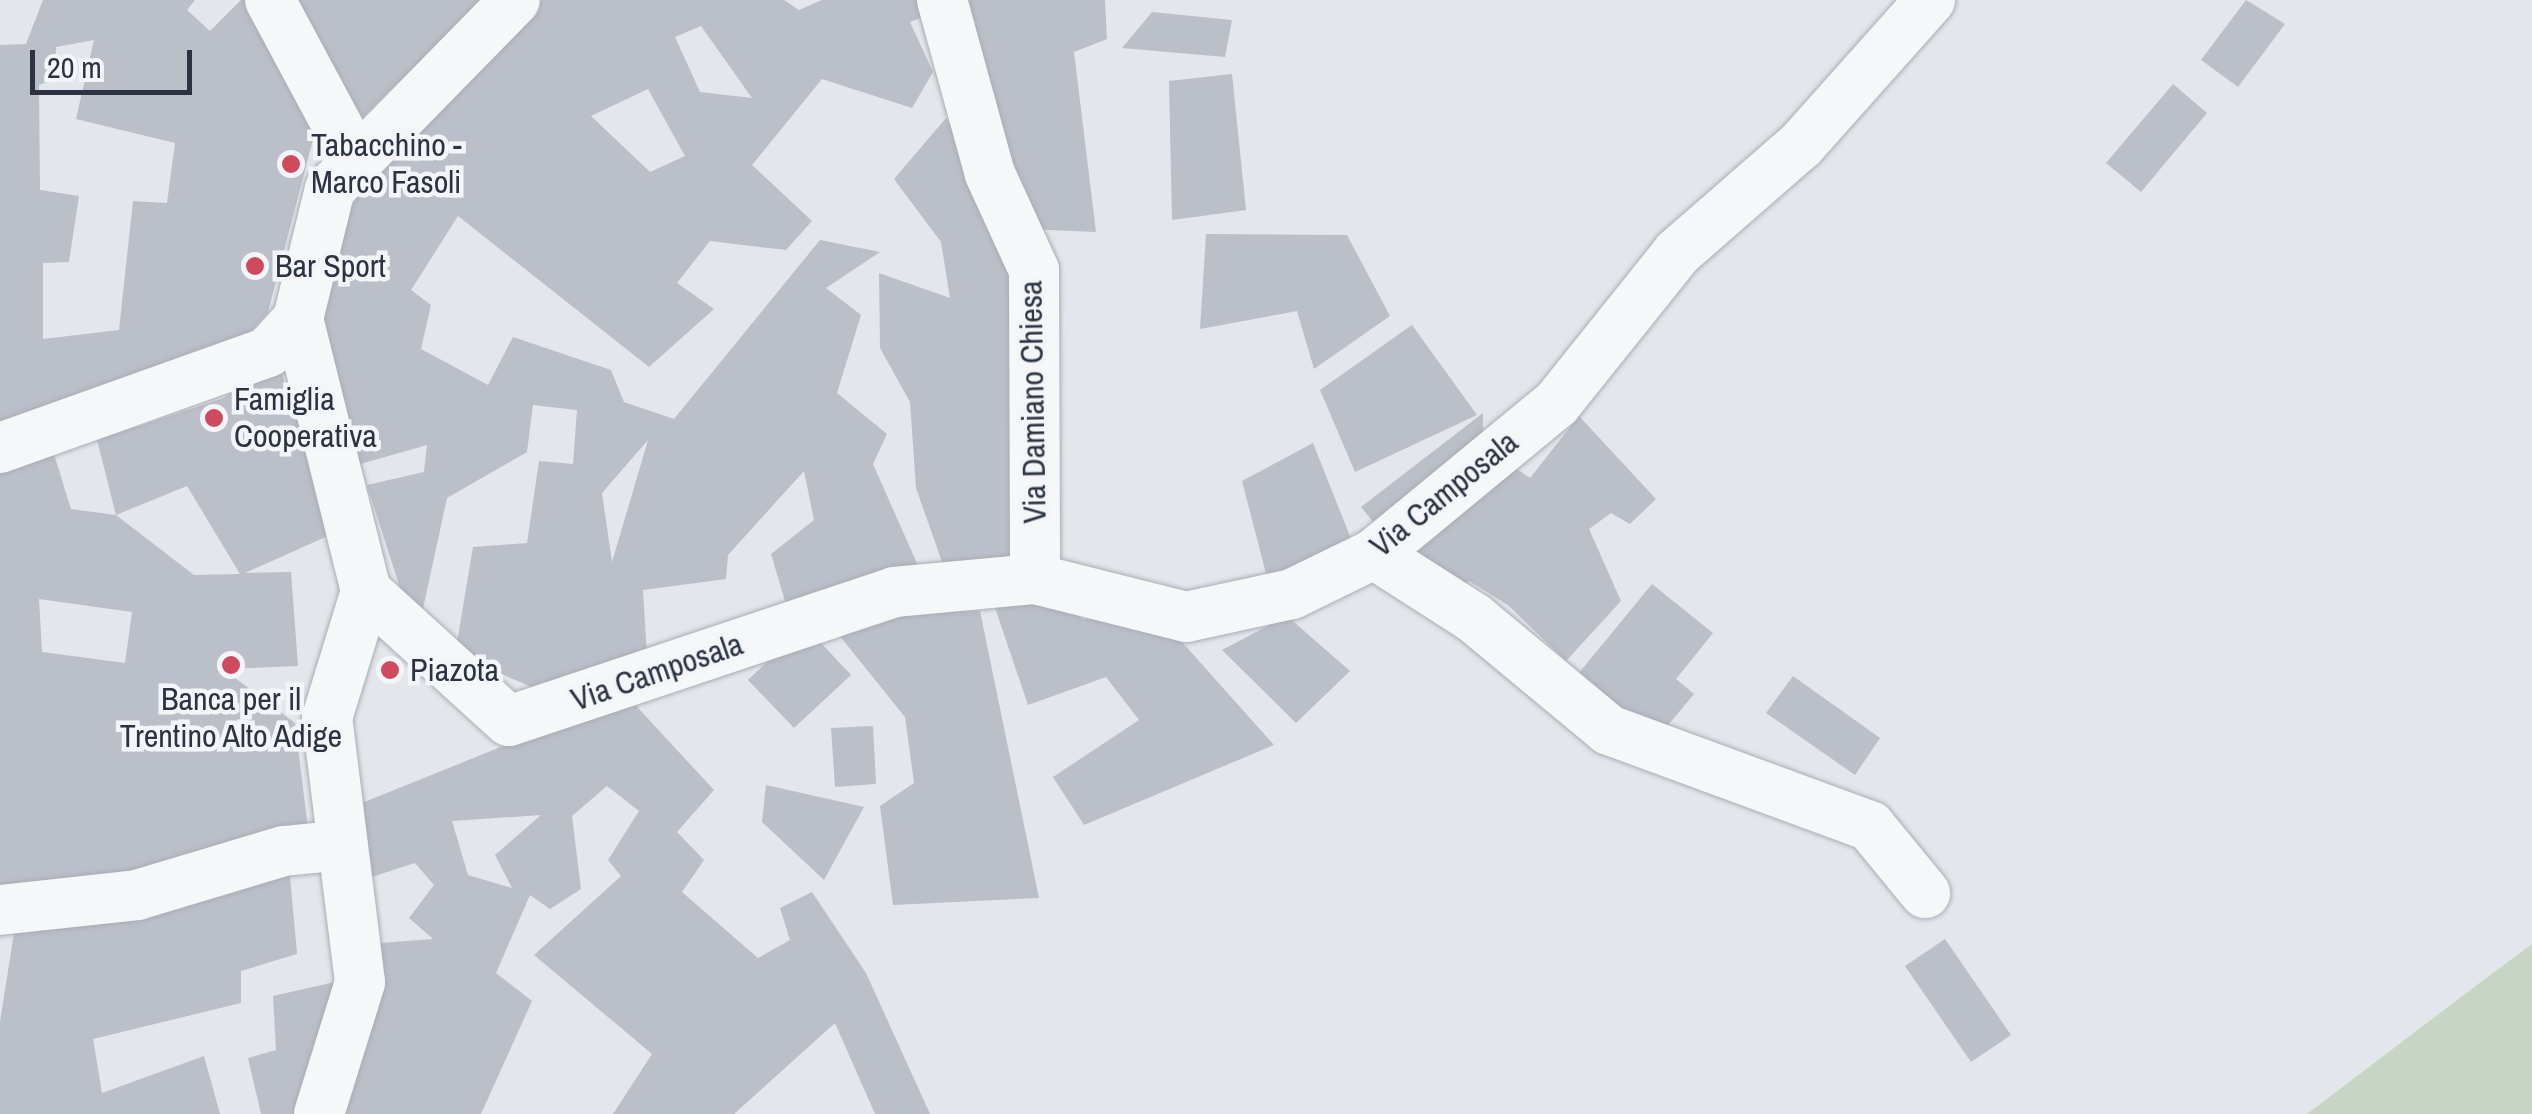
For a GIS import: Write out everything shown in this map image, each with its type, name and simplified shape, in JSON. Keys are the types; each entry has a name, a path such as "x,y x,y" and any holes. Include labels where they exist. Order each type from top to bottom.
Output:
{"street":[{"path":"270,0 356,162"},
{"path":"319,1114 360,982 327,718 366,592 298,319 330,189 515,0"},
{"name":"Via Damiano Chiesa","path":"942,0 990,174 1034,270 1035,578"},
{"name":"Via Camposala","path":"366,592 509,721 894,592 1035,578 1186,618 1292,594 1374,554 1557,403 1677,253 1801,145 1930,0"},
{"path":"0,448 268,352 298,319"},
{"path":"1374,554 1474,618 1609,730 1870,826 1925,894"},
{"path":"0,910 137,895 284,851 343,845"}],"green space":[{"path":"2532,944 2532,1114 2307,1114 2473,988"}],"building":[{"path":"43,0 195,0 187,10 210,31 241,0 252,0 315,132 268,312 239,346 0,435 0,45 26,44","holes":["94,40 76,119 175,143 167,203 133,201 119,330 43,339 43,263 69,262 79,196 40,190 39,85 55,79 56,47"]},
{"path":"294,0 483,0 357,123"},
{"path":"541,0 784,0 799,10 822,0 928,0 931,14 910,22 933,72 912,108 822,79 752,165 812,221 786,250 710,241 677,283 714,309 649,367 458,216 411,290 431,305 421,349 488,385 513,337 611,370 624,402 674,419 820,240 880,252 826,288 861,315 837,393 887,434 873,464 923,577 788,611 771,554 814,520 804,471 728,555 726,579 643,590 647,657 544,692 455,655 473,547 527,543 539,461 573,464 577,410 533,405 527,452 447,498 422,613 409,616 367,485 424,472 427,445 357,465 320,305 334,236 371,174","holes":["701,26 752,98 700,92 675,37","648,89 685,156 650,172 591,116","648,440 612,562 602,493"]},
{"path":"959,0 1105,0 1107,39 1074,52 1096,232 1028,229"},
{"path":"2246,0 2285,24 2238,87 2201,60"},
{"path":"1152,12 1232,20 1225,57 1122,48"},
{"path":"1232,74 1246,210 1172,220 1169,81"},
{"path":"2173,84 2207,113 2141,192 2106,163"},
{"path":"946,118 983,178 1016,259 1029,560 948,579 916,488 910,402 880,348 879,273 950,298 941,242 894,179"},
{"path":"1206,234 1347,235 1390,316 1314,369 1297,311 1200,329"},
{"path":"1412,325 1477,415 1355,472 1320,390"},
{"path":"277,361 339,531 245,573 291,572 298,666 223,669 295,723 308,829 154,878 0,890 0,467 49,438 71,509 116,515 97,440 224,398","holes":["187,486 240,574 194,575 116,515","39,599 132,612 125,663 42,652"]},
{"path":"1483,413 1483,446 1379,529 1361,507"},
{"path":"1579,416 1656,499 1630,524 1611,513 1589,529 1621,601 1566,661 1508,605 1469,581 1445,597 1401,562 1509,464 1530,478"},
{"path":"1313,443 1353,544 1270,589 1242,481"},
{"path":"1652,584 1713,633 1676,679 1694,694 1653,743 1574,679"},
{"path":"1056,590 1082,619 1165,623 1274,745 1084,825 1053,777 1139,720 1106,677 1028,705 992,599"},
{"path":"980,611 1039,898 893,905 880,806 914,783 905,717 830,624 886,612"},
{"path":"1287,616 1350,671 1296,723 1222,650"},
{"path":"805,626 851,675 794,728 748,680"},
{"path":"1793,676 1880,738 1855,775 1766,713"},
{"path":"627,696 714,790 677,832 704,860 682,892 758,958 790,940 780,908 812,892 866,973 930,1114 875,1114 835,1023 734,1114 613,1114 652,1054 534,955 621,876 608,860 639,811 607,786 572,816 581,889 550,909 530,895 496,973 532,1001 481,1114 335,1114 376,1001 381,943 433,939 409,918 434,885 415,863 359,881 352,807","holes":["541,815 495,855 512,888 468,875 452,821"]},
{"path":"873,726 876,784 835,787 831,728"},
{"path":"766,785 864,807 824,880 762,822"},
{"path":"289,865 297,954 241,971 241,1003 93,1039 102,1093 204,1056 220,1114 0,1114 0,1022 16,920"},
{"path":"1945,939 2011,1035 1971,1062 1905,966"},
{"path":"348,979 298,1114 261,1114 248,1058 276,1050 273,996"}],"place":[{"name":"Tabacchino - Marco Fasoli","path":"291,164"},
{"name":"Bar Sport","path":"255,266"},
{"name":"Famiglia Cooperativa","path":"214,418"},
{"name":"Banca per il Trentino Alto Adige","path":"231,665"},
{"name":"Piazota","path":"390,670"}]}
